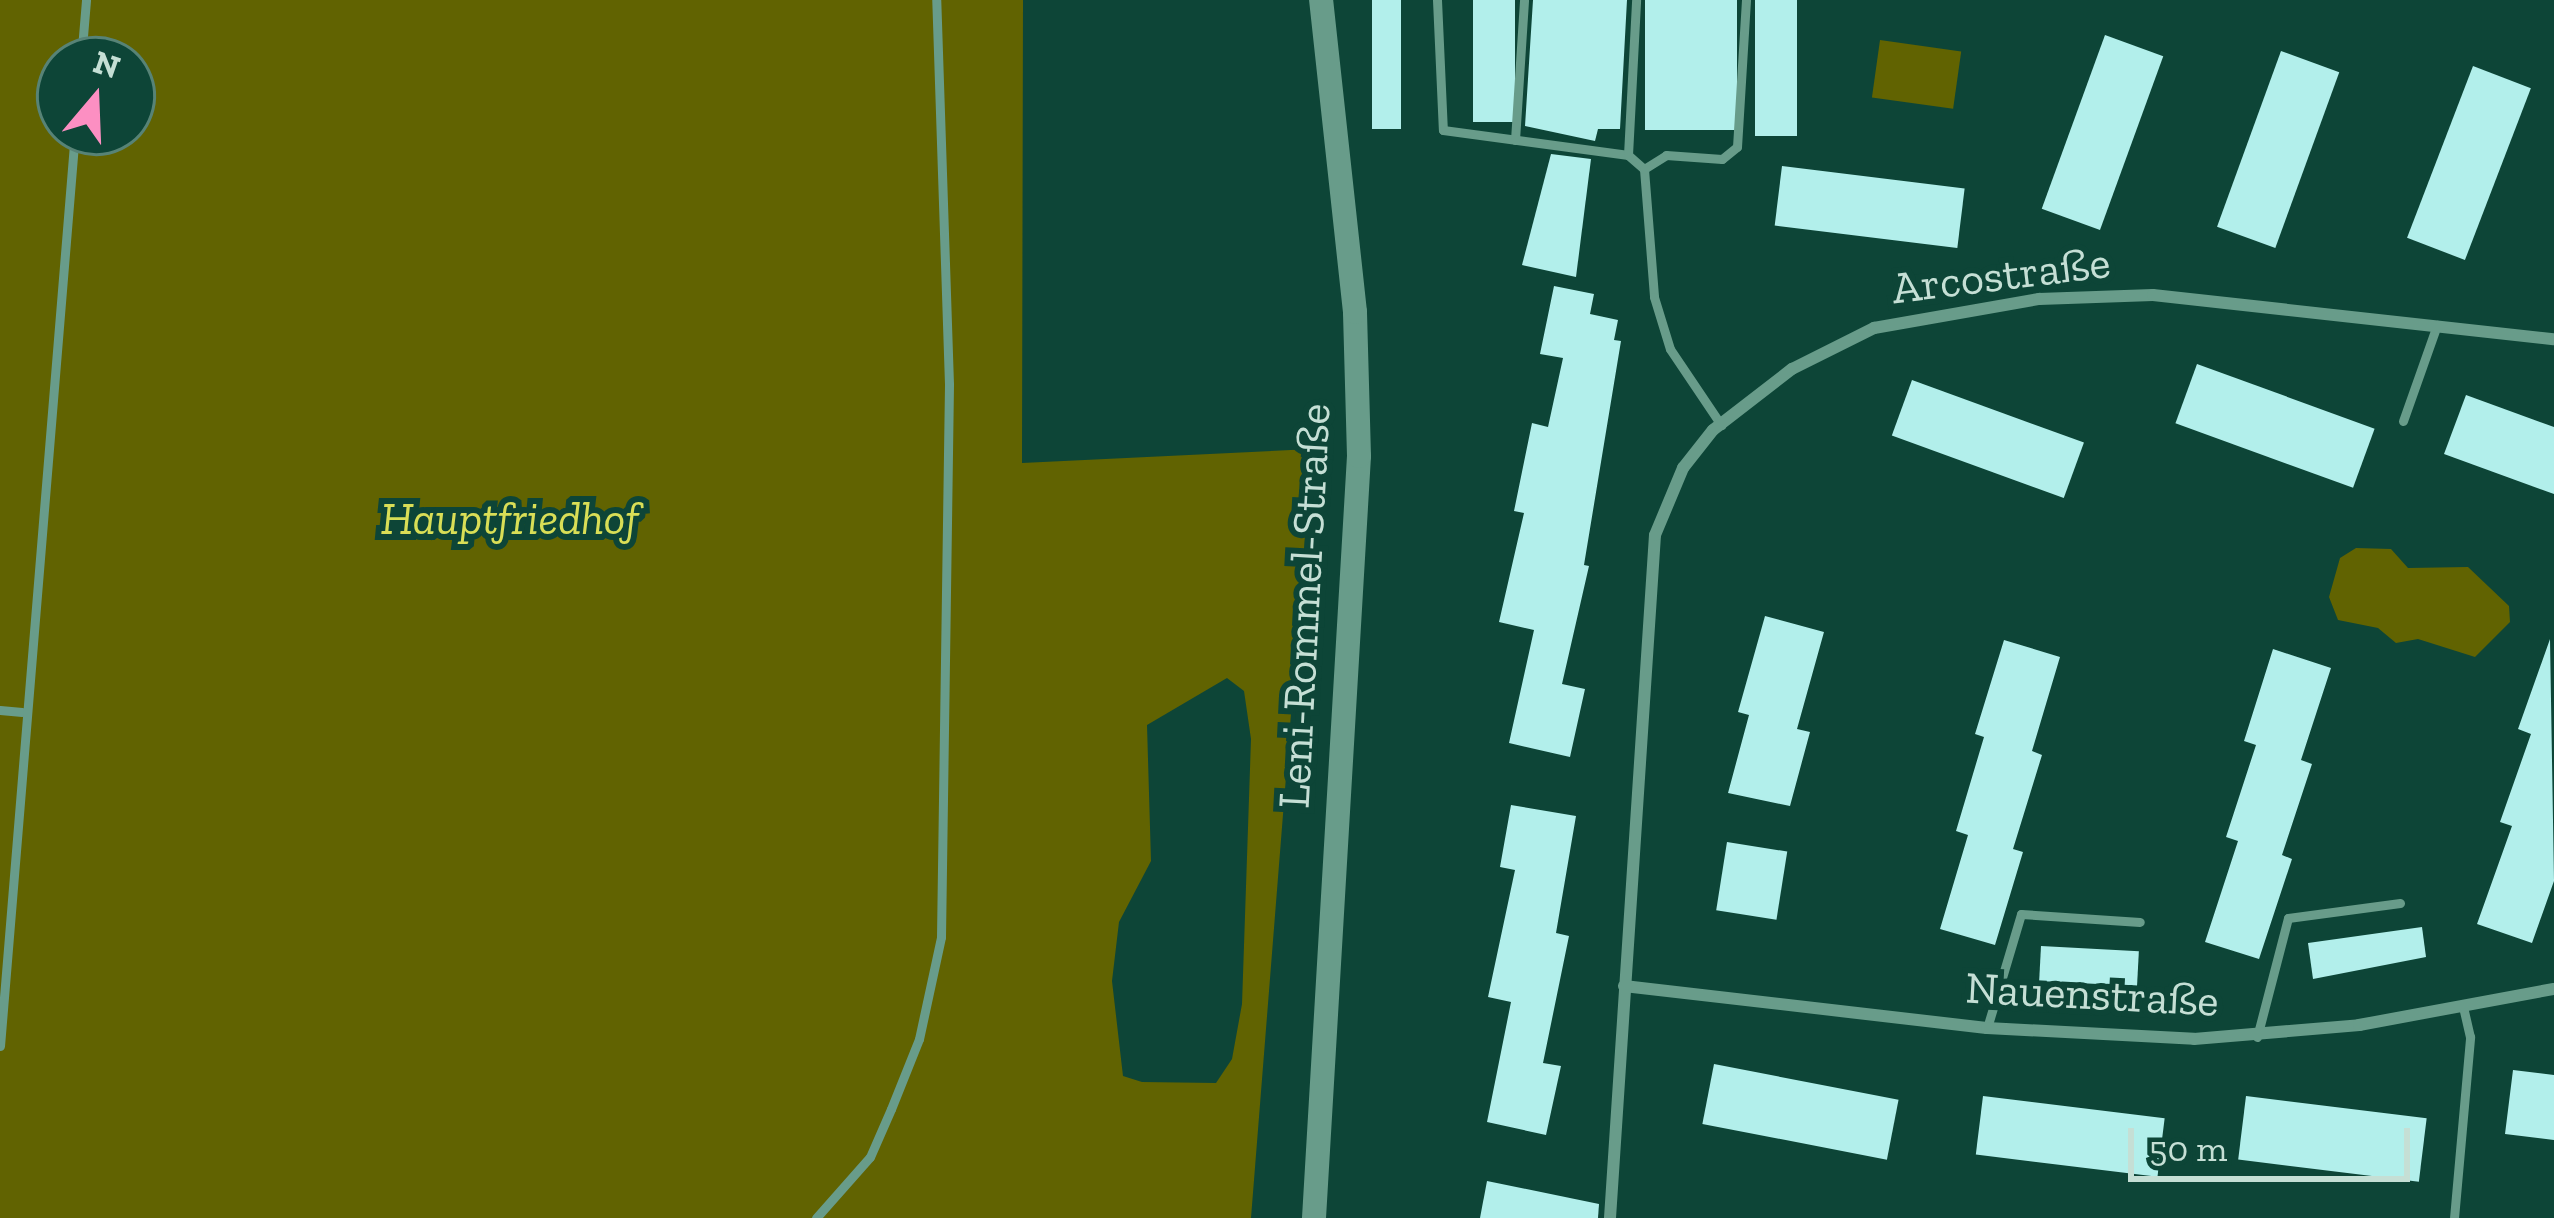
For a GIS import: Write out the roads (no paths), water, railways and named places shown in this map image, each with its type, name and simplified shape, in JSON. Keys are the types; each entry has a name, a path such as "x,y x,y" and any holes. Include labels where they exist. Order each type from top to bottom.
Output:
{"main road":[{"name":"Leni-Rommel-Straße","path":"1315,1218 1359,456 1355,312 1321,0"}],"street":[{"name":"Arcostraße","path":"1610,1218 1655,535 1683,468 1720,425 1792,369 1874,328 1985,305 2153,295 2554,339"},
{"name":"Nauenstraße","path":"1624,986 1987,1028 2257,1037 2554,989"}],"lane":[{"path":"83,36 86,0"},
{"path":"816,1218 870,1157 892,1109 919,1039 940,937 949,384 936,0"},
{"path":"1437,0 1443,130 1628,155 1644,169 1654,297 1670,349 1720,425"},
{"path":"1515,140 1524,0"},
{"path":"1628,155 1636,0"},
{"path":"1644,169 1666,155 1722,159 1737,147 1747,0"},
{"path":"0,1046 22,712 73,156"},
{"path":"2403,421 2437,325"},
{"path":"0,710 22,712"},
{"path":"2257,1037 2288,918 2400,903"},
{"path":"1987,1028 2021,914 2140,922"},
{"path":"2454,1218 2470,1037 2463,1006"}],"park label":[{"name":"Hauptfriedhof","path":"510,520"}]}
